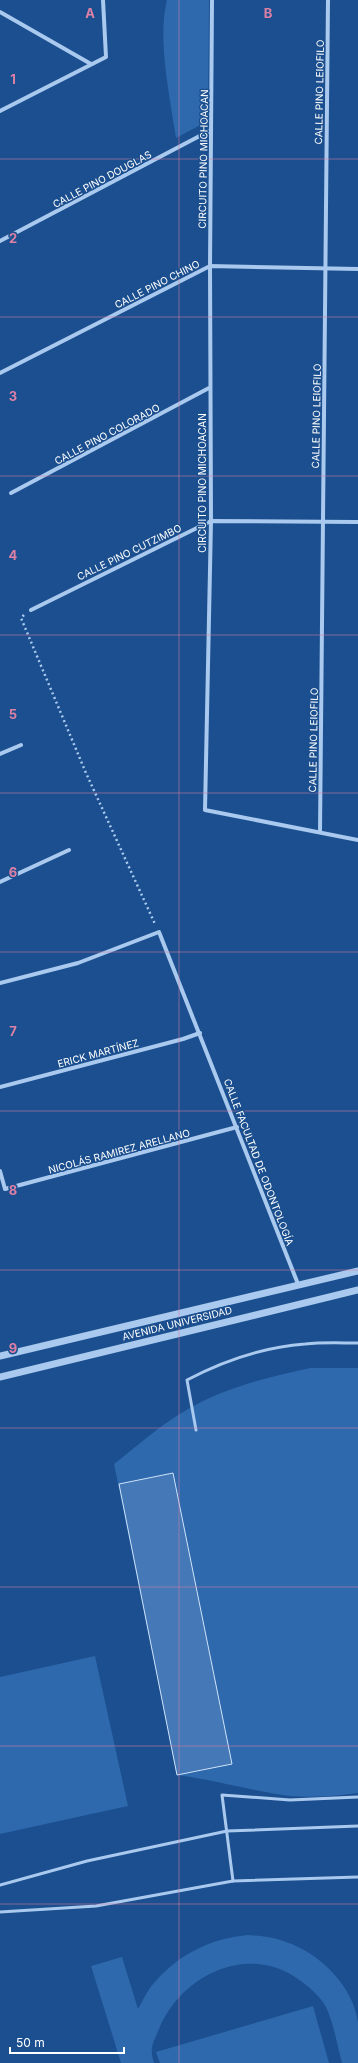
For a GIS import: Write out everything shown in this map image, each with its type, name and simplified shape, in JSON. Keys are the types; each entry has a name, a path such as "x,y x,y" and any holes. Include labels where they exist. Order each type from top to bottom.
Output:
{"street":[{"path":"0,111 106,57 103,0"},
{"name":"CIRCUITO PINO MICHOACAN","path":"212,0 209,388 210,521 204,810 358,840"},
{"name":"CALLE PINO LEIOFILO","path":"320,832 328,0"},
{"path":"0,12 92,64"},
{"name":"CALLE PINO DOUGLAS","path":"0,241 211,130"},
{"name":"CALLE PINO CHINO","path":"0,373 210,266 358,269"},
{"name":"CALLE PINO COLORADO","path":"11,493 209,388"},
{"name":"CALLE PINO CUTZIMBO","path":"31,610 210,521 358,522"},
{"path":"0,754 21,745"},
{"path":"0,882 69,850"},
{"path":"0,983 78,963 159,932"},
{"name":"CALLE FACULTAD DE ODONTOLOGÍA","path":"159,932 298,1284"},
{"name":"ERICK MARTÍNEZ","path":"0,1087 183,1039 200,1033"},
{"name":"NICOLÁS RAMIREZ ARELLANO","path":"0,1171 5,1189 237,1127"},
{"name":"AVENIDA UNIVERSIDAD","path":"0,1356 298,1284 358,1271"},
{"name":"AVENIDA UNIVERSIDAD","path":"0,1377 358,1290"}],"lane":[{"path":"196,1430 187,1380 205,1371 260,1351 305,1344 358,1343"},
{"path":"233,1880 222,1794 290,1800 358,1797"},
{"path":"0,1885 87,1861 227,1831 358,1826"},
{"path":"0,1912 96,1906 233,1880 358,1877"}],"path":[{"path":"31,610 21,618 86,773 159,932"}],"shaded area":[{"path":"167,0 209,0 208,121 176,138 164,50 164,15"},
{"path":"310,1368 358,1368 358,1793 307,1797 276,1794 177,1775 114,1464 165,1424 183,1412 213,1396 244,1385"},
{"path":"95,1656 128,1806 0,1834 0,1677"},
{"path":"247,1935 276,1939 299,1947 323,1963 333,1973 350,1997 355,2010 358,2023 358,2063 342,2063 329,2014 326,2007 314,1992 298,1979 279,1969 258,1964 238,1965 218,1970 199,1980 183,1993 169,2010 152,2046 154,2063 121,2063 91,1966 122,1957 138,2009 152,1986 164,1973 185,1956 208,1944"},
{"path":"313,2006 329,2063 160,2063 156,2052"}],"building":[{"path":"173,1473 232,1764 177,1775 119,1484"}]}
